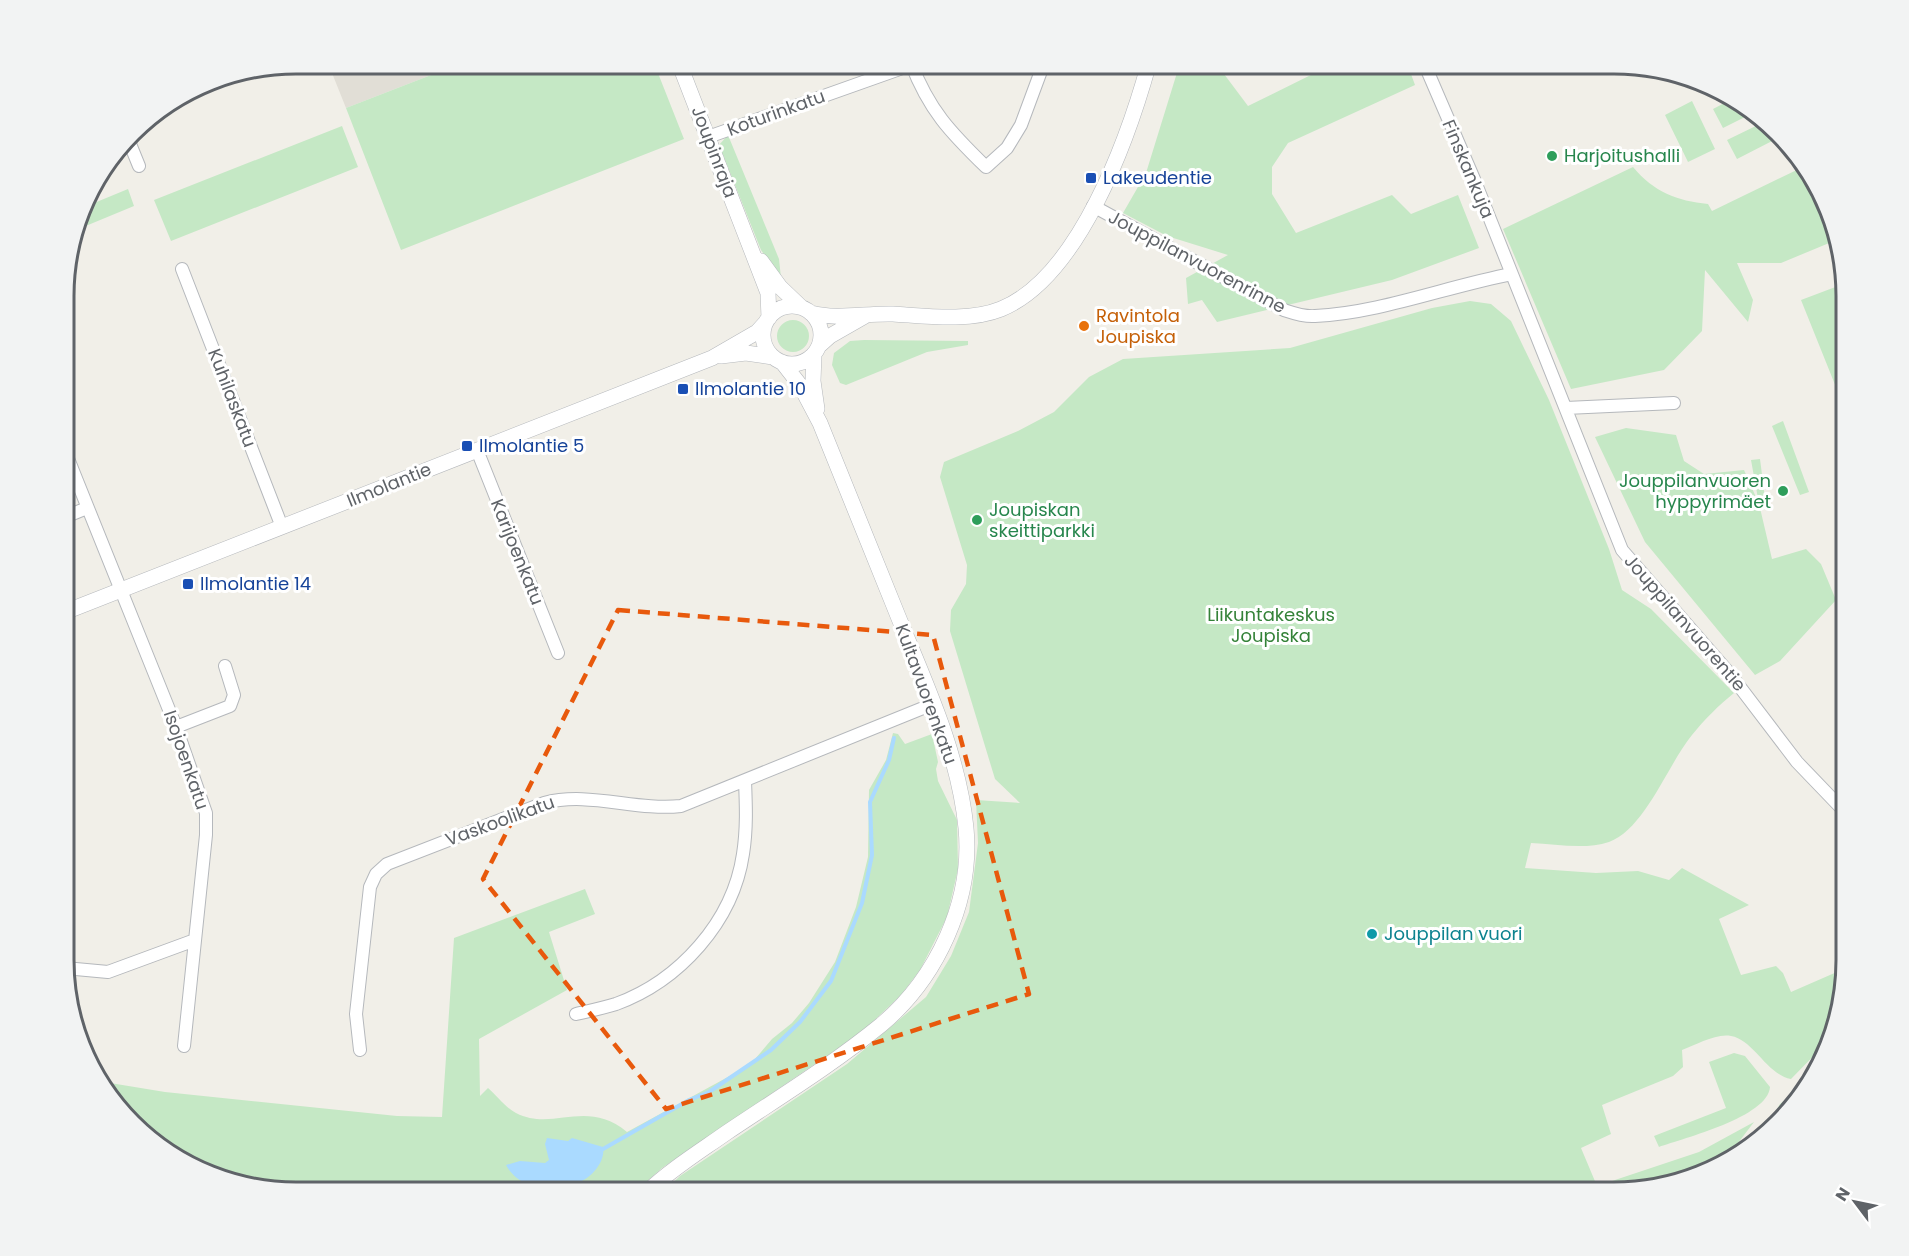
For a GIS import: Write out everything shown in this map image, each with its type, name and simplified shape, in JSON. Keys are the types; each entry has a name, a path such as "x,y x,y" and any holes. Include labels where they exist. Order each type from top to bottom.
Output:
{"street":[{"name":"Joupinraja","path":"684,74 768,293 768,320"},
{"name":"Koturinkatu","path":"708,137 883,74"},
{"path":"915,74 926,99 949,129 986,166 1007,148 1021,125 1040,74"},
{"path":"870,313 830,336 817,350 799,363 777,359 764,341 768,320 784,308 806,310 823,316 870,313 975,316 1001,309 1029,293 1050,274 1067,251 1093,206 1128,126 1145,74"},
{"name":"Finskankuja","path":"1429,74 1512,274"},
{"path":"131,146 139,166"},
{"name":"Jouppilanvuorenrinne","path":"1093,206 1296,314 1314,316 1373,306 1512,274"},
{"name":"Joupinraja","path":"748,241 780,287 806,310"},
{"name":"Kuhilaskatu","path":"182,269 282,527"},
{"name":"Jouppilanvuorentie","path":"1512,274 1612,531 1622,550 1730,674 1797,762 1836,803"},
{"path":"806,310 820,328 817,350"},
{"name":"Ilmolantie","path":"74,608 712,358 757,332 768,320"},
{"name":"Kultavuorenkatu","path":"817,350 813,381 820,423"},
{"name":"Ilmolantie","path":"712,358 746,353 777,359"},
{"name":"Kultavuorenkatu","path":"660,1182 694,1155 882,1024 925,976 944,944 957,907 964,869 966,830 956,782 933,704 820,423 800,385 777,359"},
{"path":"1566,408 1674,403"},
{"name":"Karijoenkatu","path":"477,450 558,653"},
{"name":"Isojoenkatu","path":"74,474 176,727 206,813 206,835 184,1046"},
{"path":"74,513 87,508"},
{"path":"176,727 230,706 234,696 225,666"},
{"name":"Vaskoolikatu","path":"360,1050 356,1014 370,887 376,874 387,864 565,797 661,808 681,806 933,704"},
{"path":"576,1014 615,1004 652,987 699,947 734,887 743,855 747,818 745,781"},
{"path":"74,969 108,972 195,940"}],"highlighted area":[{"path":"618,610 933,635 1029,994 666,1109 483,879"}],"shaded area":[{"path":"332,74 434,74 346,108"}],"green space":[{"path":"434,74 658,74 684,139 401,250 346,108"},
{"path":"1177,74 1224,74 1248,106 1313,74 1411,74 1415,85 1288,143 1272,167 1272,194 1296,233 1392,195 1411,214 1458,195 1479,248 1392,280 1217,322 1202,300 1188,304 1186,278 1228,255 1167,236 1123,213 1146,173"},
{"path":"1692,101 1715,149 1688,162 1665,115"},
{"path":"1725,103 1746,117 1723,128 1713,109"},
{"path":"342,126 358,167 171,241 154,200"},
{"path":"1756,126 1773,141 1737,159 1727,140"},
{"path":"728,135 779,259 781,278 761,250 719,145"},
{"path":"1633,167 1658,189 1676,198 1708,204 1712,211 1797,170 1819,210 1829,243 1781,263 1737,263 1753,300 1748,322 1705,270 1702,331 1664,370 1571,389 1503,229"},
{"path":"128,189 134,206 84,227 93,203"},
{"path":"1835,287 1836,387 1801,300"},
{"name":"Liikuntakeskus Joupiska","path":"1470,301 1491,304 1511,321 1549,400 1609,549 1622,590 1651,609 1734,693 1692,735 1645,810 1622,835 1609,842 1590,846 1531,843 1525,868 1596,873 1638,871 1669,880 1682,868 1749,905 1719,919 1741,975 1776,966 1783,973 1791,992 1835,973 1828,1018 1815,1054 1791,1079 1774,1071 1747,1044 1731,1036 1713,1038 1682,1050 1683,1067 1673,1076 1602,1105 1611,1134 1581,1148 1595,1182 674,1182 847,1064 926,997 951,956 969,912 978,843 976,800 1020,803 995,779 950,631 951,610 966,584 967,565 940,477 944,462 1018,431 1054,412 1089,377 1123,359 1290,348 1432,308"},
{"path":"793,320 805,324 809,336 805,348 793,352 781,348 777,336 781,324"},
{"path":"850,341 968,341 968,345 927,352 846,385 840,383 832,365 834,353"},
{"path":"1783,421 1809,492 1800,495 1772,426"},
{"path":"1626,428 1676,435 1684,461 1704,474 1744,470 1759,504 1751,460 1760,459 1766,506 1760,508 1772,559 1806,549 1821,564 1836,600 1780,661 1755,675 1645,542 1595,437"},
{"path":"893,733 898,734 905,744 932,734 938,762 936,769 938,781 957,820 958,869 947,917 920,970 901,995 862,1032 662,1168 646,1182 266,1181 224,1171 184,1153 138,1118 110,1083 165,1092 397,1116 442,1117 454,938 585,889 595,914 549,932 567,990 479,1039 480,1096 488,1088 512,1111 530,1118 598,1117 612,1122 627,1132 737,1072 755,1059 809,1003 835,962 856,907 868,857 869,790 886,760"},
{"path":"1734,1053 1745,1056 1770,1087 1766,1098 1741,1117 1659,1147 1654,1136 1726,1108 1709,1062"},
{"path":"1791,1095 1773,1115 1780,1104"},
{"path":"1754,1122 1736,1146 1699,1166 1643,1181 1609,1182 1699,1152"}],"water":[{"path":"547,1138 568,1141 572,1138 603,1147 602,1158 592,1174 579,1182 523,1182 514,1176 506,1165 520,1161 545,1163 549,1160 545,1144"}],"waterway":[{"path":"603,1149 689,1100 709,1092 771,1050 800,1022 831,981 862,903 872,855 870,802 889,760 894,738"}],"place":[{"name":"Harjoitushalli","path":"1552,156"},
{"name":"Lakeudentie","path":"1091,178"},
{"name":"Ravintola Joupiska","path":"1084,326"},
{"name":"Ilmolantie 10","path":"683,389"},
{"name":"Ilmolantie 5","path":"467,446"},
{"name":"Jouppilanvuoren hyppyrimäet","path":"1783,491"},
{"name":"Joupiskan skeittiparkki","path":"977,520"},
{"name":"Ilmolantie 14","path":"188,584"},
{"name":"Jouppilan vuori","path":"1372,934"}]}
